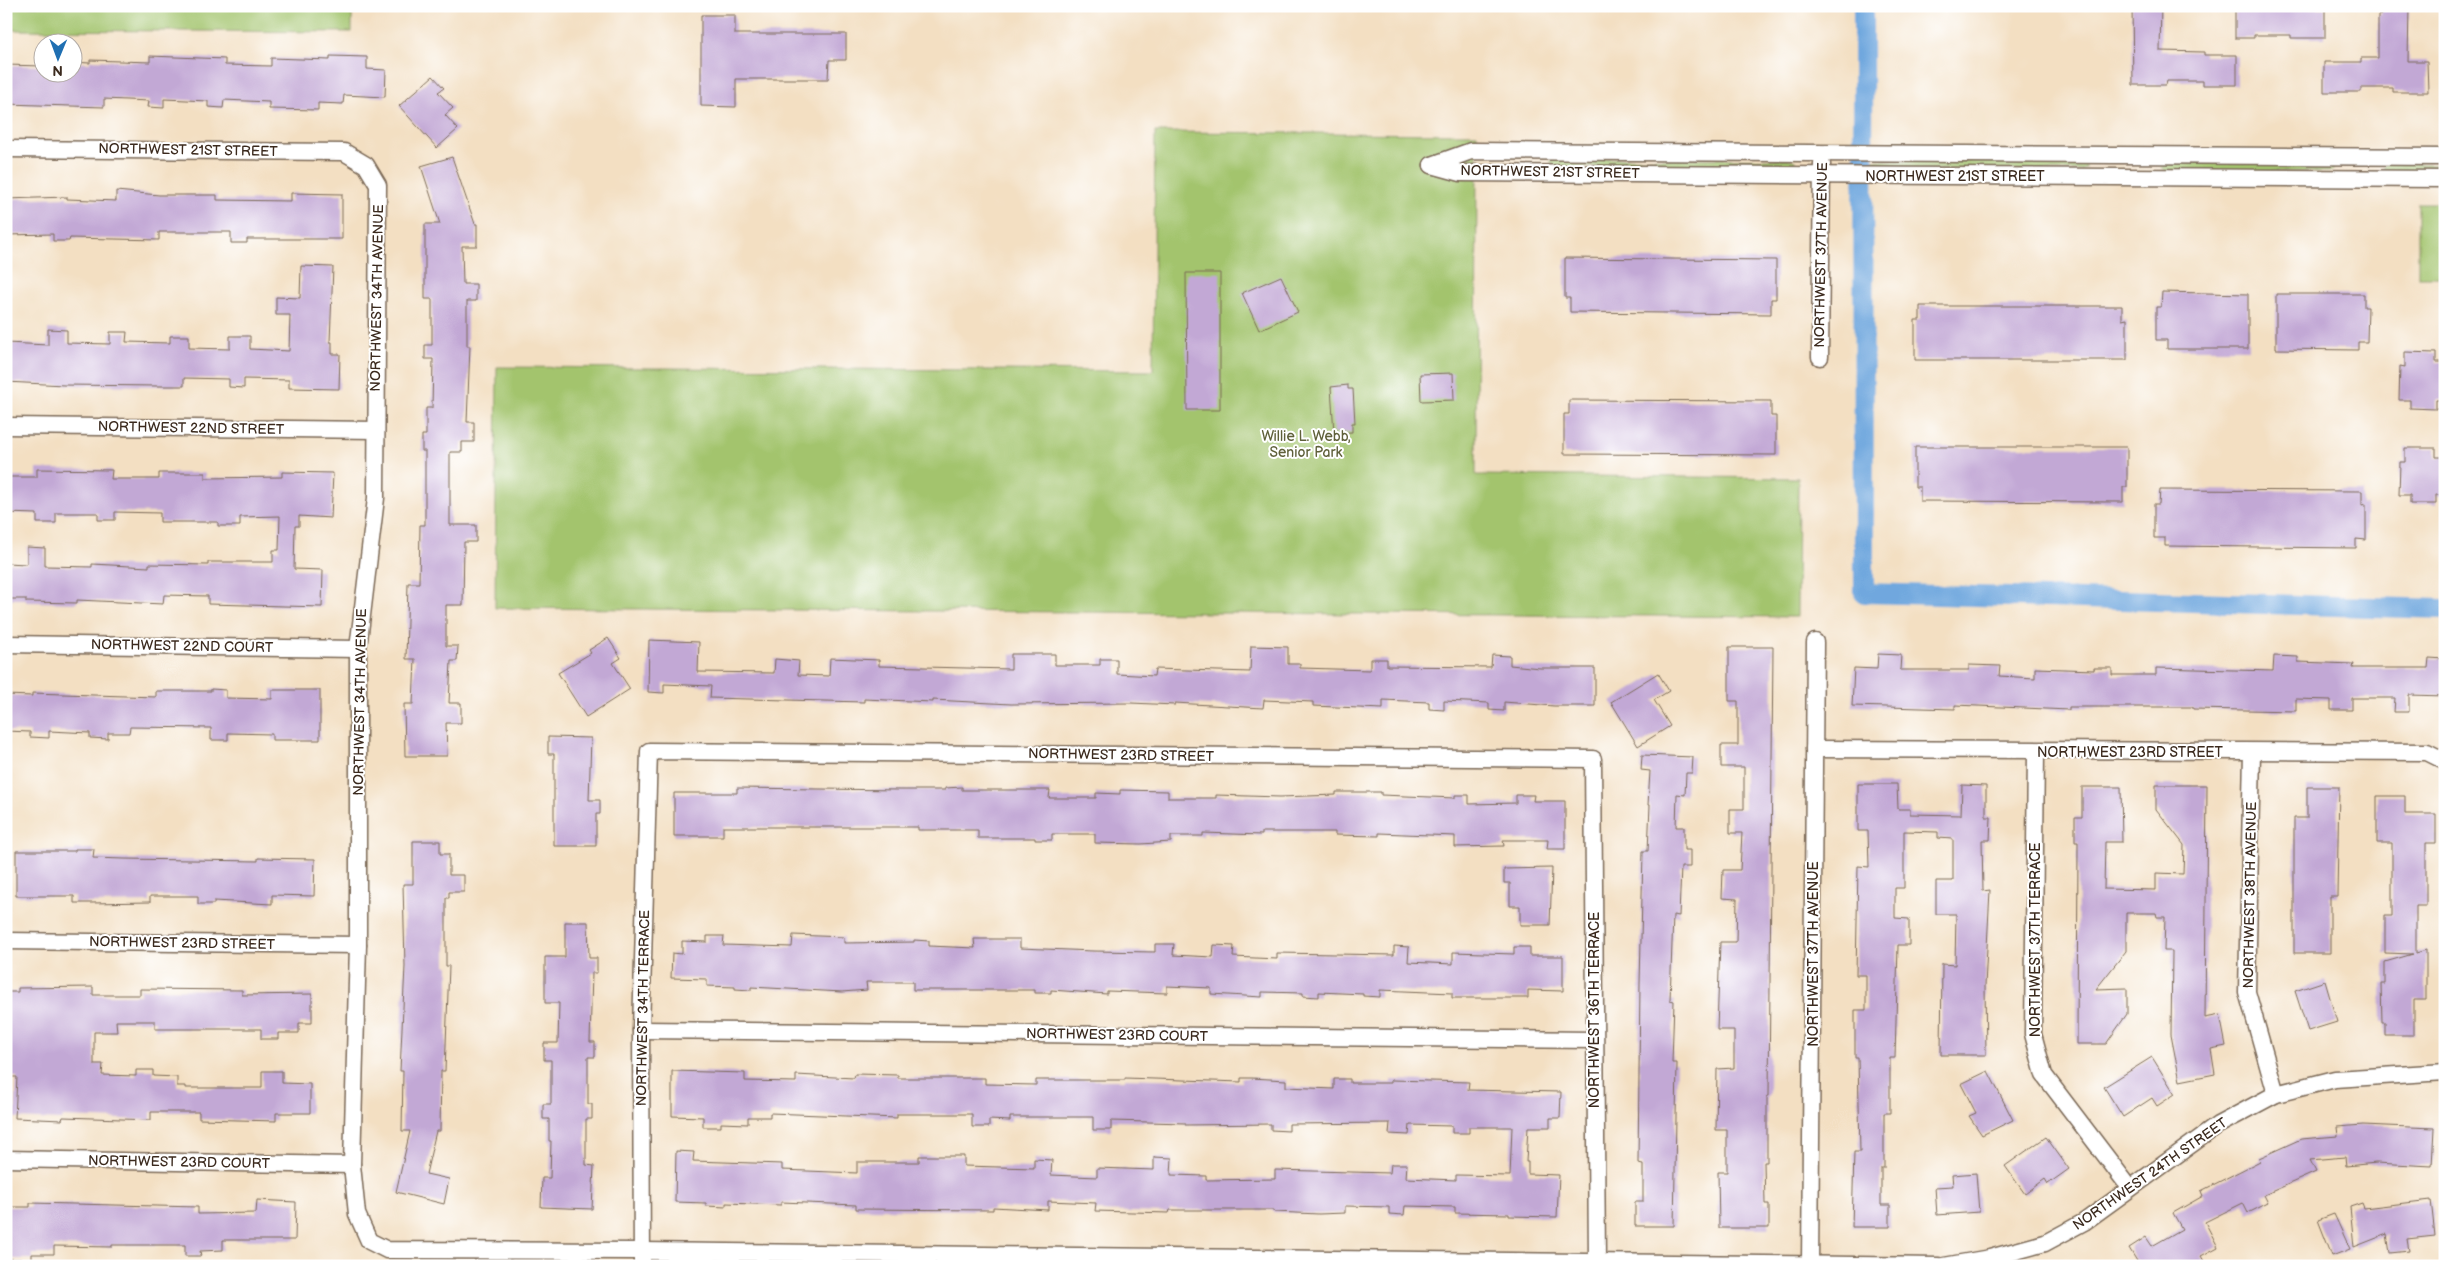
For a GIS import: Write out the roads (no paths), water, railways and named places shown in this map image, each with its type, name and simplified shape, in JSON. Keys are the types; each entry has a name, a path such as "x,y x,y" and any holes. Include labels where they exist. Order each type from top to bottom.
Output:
{"street":[{"name":"NORTHWEST 21ST STREET","path":"6,149 344,152 366,165"},
{"name":"NORTHWEST 21ST STREET","path":"2445,157 1471,151 1432,165 1460,173 2445,180"},
{"name":"NORTHWEST 37TH AVENUE","path":"1820,357 1822,153"},
{"name":"NORTHWEST 34TH AVENUE","path":"366,165 378,185 376,498 358,649 358,945 352,1165 357,1214 369,1241 387,1250 641,1258"},
{"name":"NORTHWEST 22ND STREET","path":"6,426 376,430"},
{"name":"NORTHWEST 37TH AVENUE","path":"1810,1264 1815,642"},
{"name":"NORTHWEST 22ND COURT","path":"6,644 358,649"},
{"name":"NORTHWEST 23RD STREET","path":"1814,749 2036,752 2426,752 2445,761"},
{"name":"NORTHWEST 23RD STREET","path":"650,751 1593,759"},
{"name":"NORTHWEST 34TH TERRACE","path":"641,1258 641,1030 650,751"},
{"name":"NORTHWEST 37TH TERRACE","path":"2036,752 2033,1034 2044,1075 2130,1188"},
{"name":"NORTHWEST 38TH AVENUE","path":"2252,752 2247,992 2276,1094"},
{"name":"NORTHWEST 36TH TERRACE","path":"1593,759 1597,1261"},
{"name":"NORTHWEST 23RD STREET","path":"6,941 358,945"},
{"name":"NORTHWEST 23RD COURT","path":"641,1030 1594,1040"},
{"name":"NORTHWEST 24TH STREET","path":"1944,1266 1990,1258 2045,1243 2084,1222 2218,1124 2276,1094 2335,1080 2445,1072"},
{"name":"NORTHWEST 23RD COURT","path":"6,1159 352,1165"},
{"path":"641,1258 1375,1262 1597,1261 1939,1266"}],"waterway":[{"path":"1863,6 1864,593 2445,609"}],"park label":[{"name":"Willie L. Webb, Senior Park","path":"1306,444"}]}
